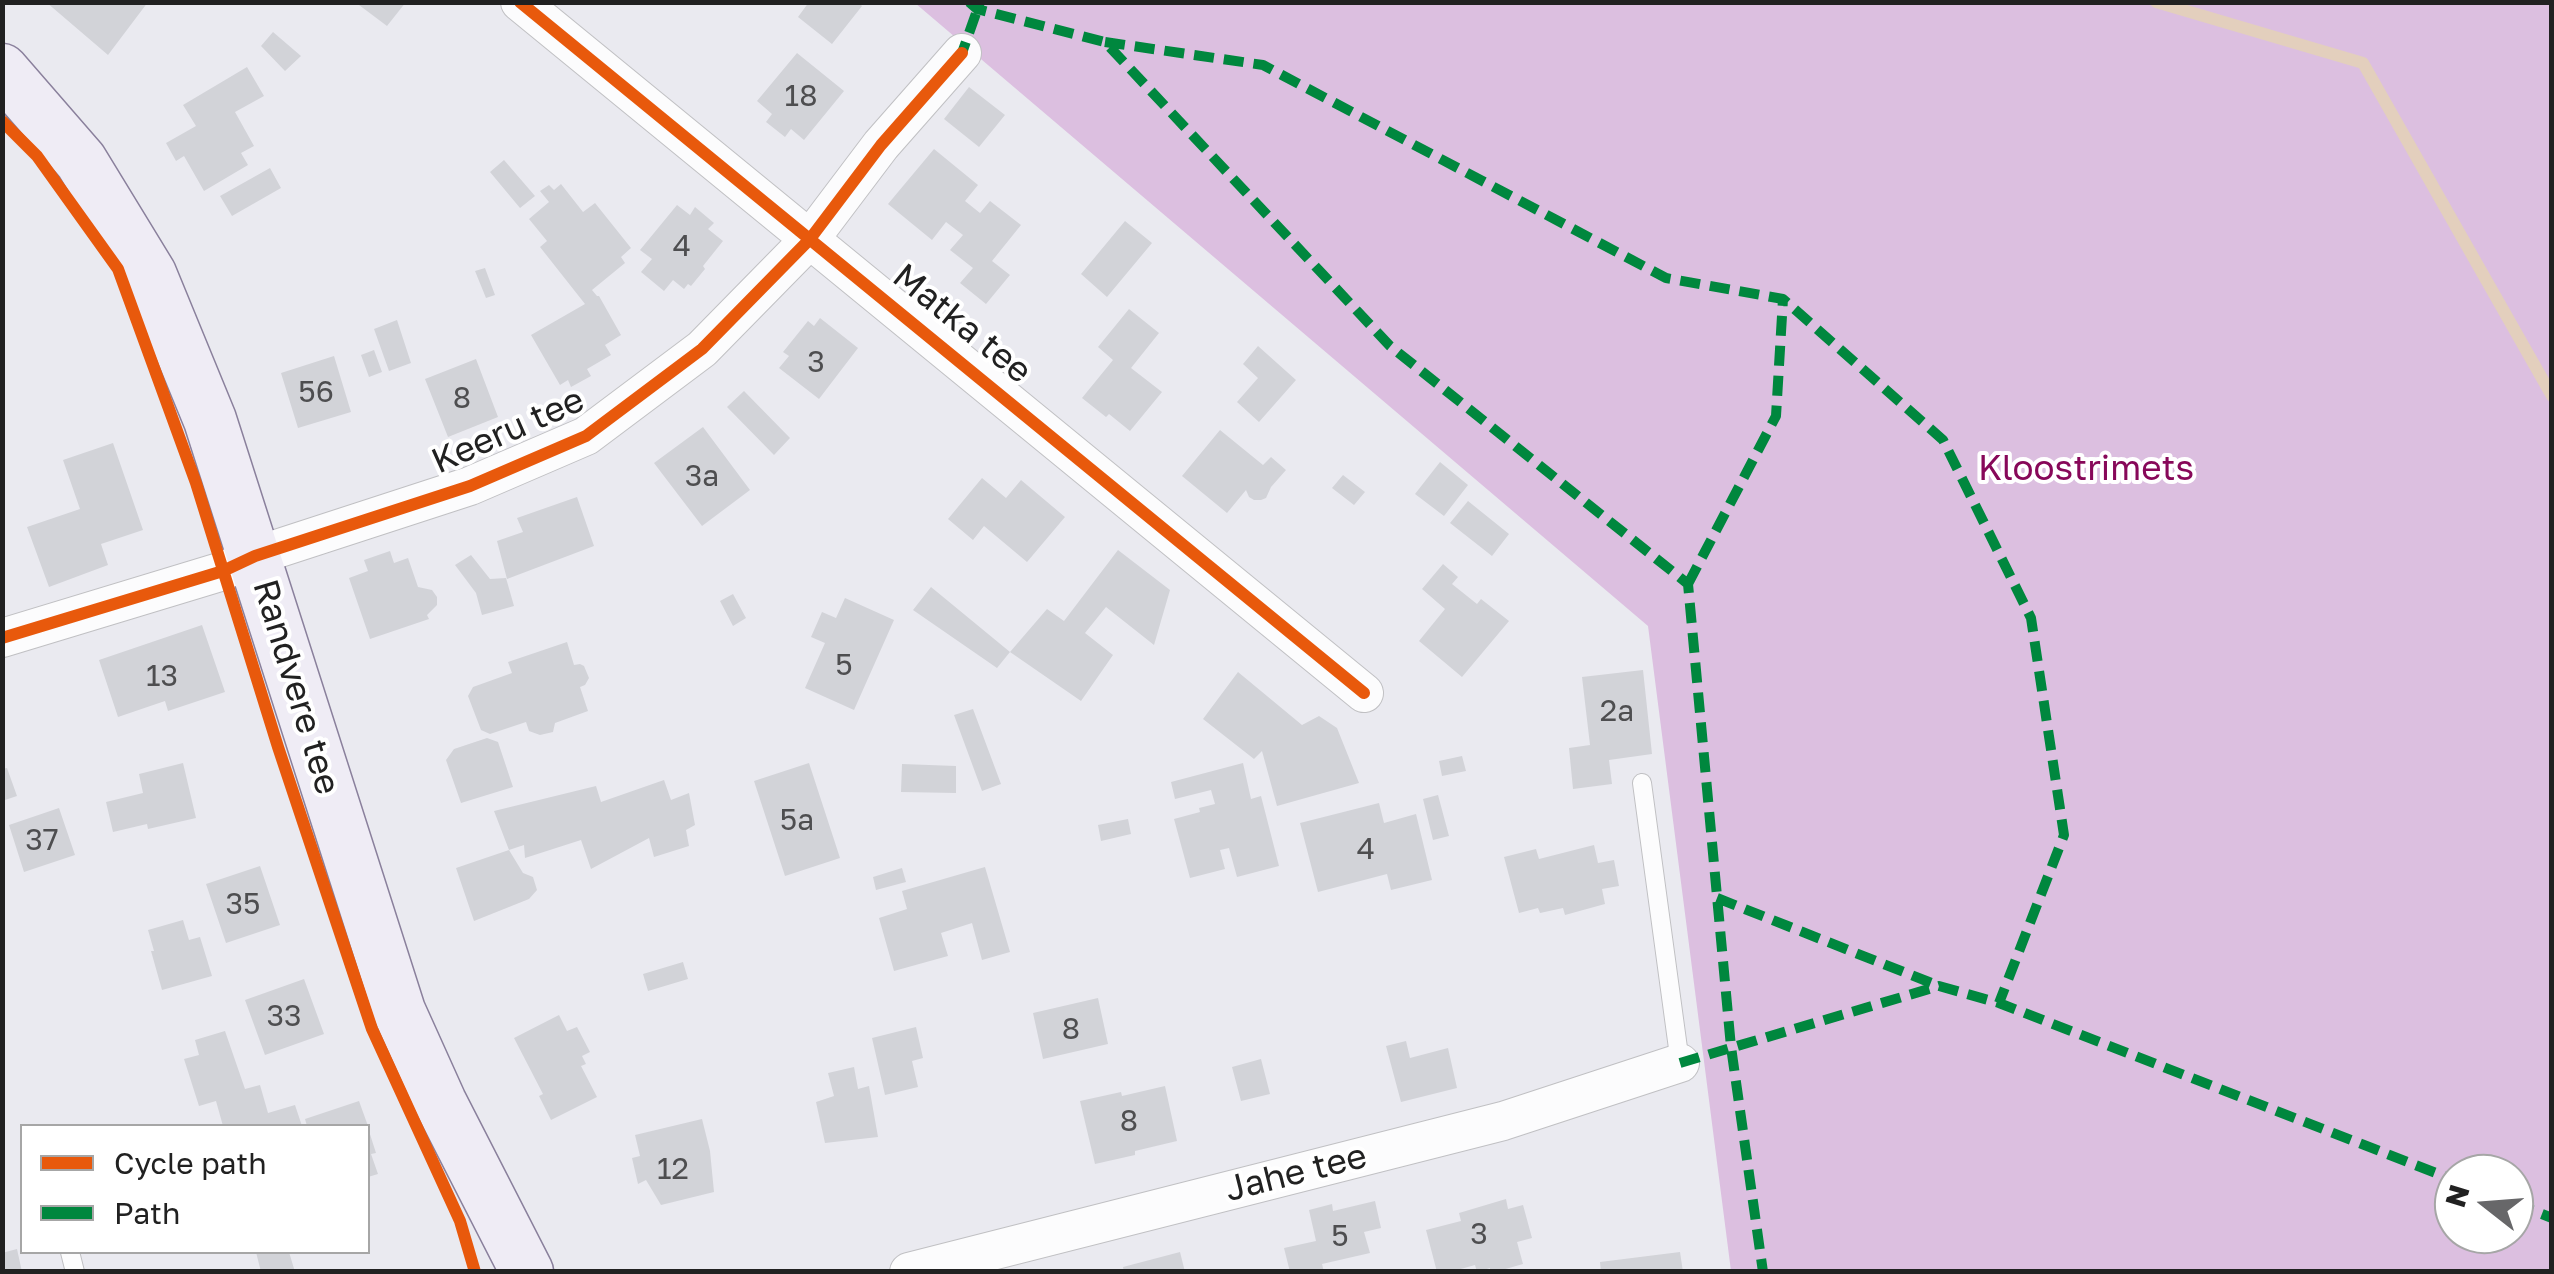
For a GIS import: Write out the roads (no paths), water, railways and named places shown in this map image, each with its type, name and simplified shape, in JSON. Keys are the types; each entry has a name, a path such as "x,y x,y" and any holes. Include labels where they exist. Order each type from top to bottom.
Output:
{"main road":[{"name":"Randvere tee","path":"2,70 80,162 150,274 210,420 398,1012 527,1272"}],"street":[{"name":"Matka tee","path":"520,2 1364,693"},
{"name":"Keeru tee","path":"2,638 223,571 255,556 470,486 586,436 702,350 810,239 881,145 962,52"},
{"name":"Jahe tee","path":"909,1272 1503,1120 1680,1063"}],"lane":[{"path":"1642,783 1680,1063"}],"waterway":[{"path":"2156,2 2363,63 2552,396"}],"park label":[{"name":"Kloostrimets","path":"2086,469"}]}
